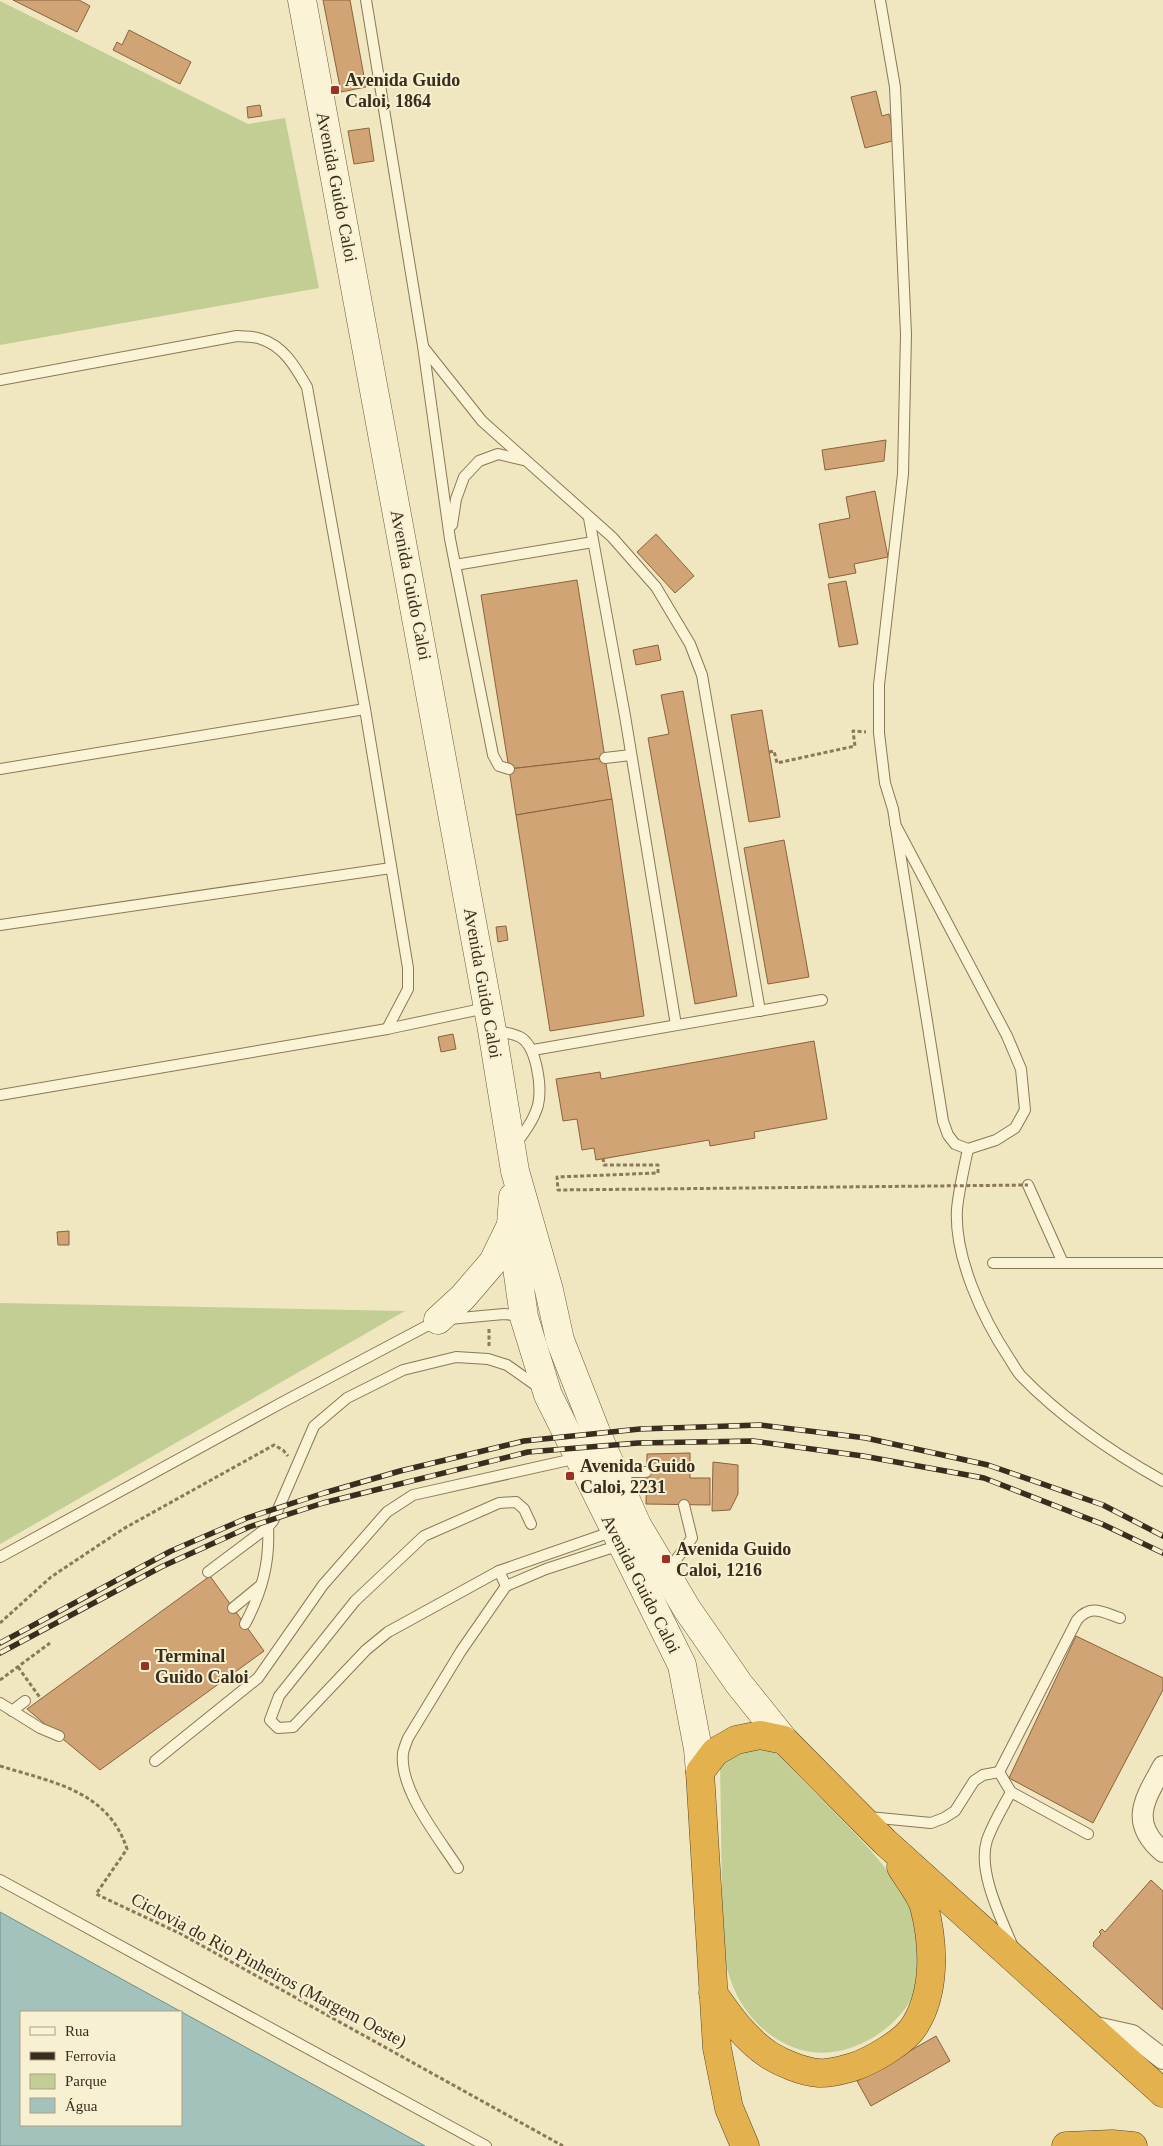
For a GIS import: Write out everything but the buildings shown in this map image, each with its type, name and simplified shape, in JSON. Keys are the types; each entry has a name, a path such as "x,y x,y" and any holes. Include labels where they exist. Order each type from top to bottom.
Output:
{"highway":[{"path":"745,2146 729,2108 717,2048 700,1772 715,1752 736,1740 760,1735 784,1740 885,1842 1163,2093"},
{"path":"713,1993 738,2028 769,2055 793,2066 819,2073 864,2063 883,2054 914,2027 926,2002 931,1976 931,1946 923,1904 885,1842"},
{"path":"1066,2146 1112,2144 1133,2146"}],"main road":[{"name":"Avenida Guido Caloi","path":"302,0 490,1019 513,1160 549,1290 560,1340 637,1525 687,1609 739,1684 784,1740"},
{"name":"Avenida Guido Caloi","path":"513,1160 511,1225 524,1316 548,1394 682,1665 698,1749 700,1772"},
{"path":"438,1320 463,1297 493,1262 511,1225"},
{"path":"524,1316 554,1338 560,1340"}],"street":[{"path":"1163,1766 1146,1798 1143,1812 1144,1826 1151,1842 1163,1852"},
{"path":"1087,2025 1132,2035 1163,2058"}],"lane":[{"path":"366,0 423,346 450,539 493,755 499,766 509,769"},
{"path":"880,0 895,87 906,334 903,474 879,685 879,734 885,783 895,824 943,1121 948,1135 955,1144 968,1148 996,1140 1014,1128 1025,1110 1022,1069 1007,1036 895,824"},
{"path":"0,380 237,336 262,338 292,360 307,387 365,709 408,968 408,989 387,1029"},
{"path":"423,346 482,421 612,537 656,587 690,644 702,675 760,1011"},
{"path":"450,539 456,499 464,477 479,461 498,454 524,460"},
{"path":"589,518 676,1024"},
{"path":"455,565 593,542"},
{"path":"0,769 365,709"},
{"path":"605,758 631,755"},
{"path":"0,925 392,868"},
{"path":"533,1050 822,1000"},
{"path":"0,1095 387,1029 490,1019 520,1037 533,1050 538,1080 538,1105 513,1160"},
{"path":"968,1148 957,1210 961,1244 969,1279 1002,1347 1021,1376 1062,1413 1110,1449 1163,1481"},
{"path":"1028,1185 1063,1263"},
{"path":"993,1263 1163,1263"},
{"path":"0,1557 438,1320 504,1314 524,1316"},
{"path":"208,1572 268,1527 273,1521 314,1426 347,1398 403,1370 456,1357 488,1359 507,1365 548,1394"},
{"path":"155,1761 258,1678 323,1585 386,1512 413,1495 578,1458"},
{"path":"614,1472 646,1472"},
{"path":"531,1524 524,1509 516,1502 499,1503 424,1536 355,1601 280,1696 270,1720 278,1728 293,1727 366,1650 388,1632 499,1571 618,1538"},
{"path":"666,1573 692,1538 684,1505"},
{"path":"245,1624 263,1584 269,1547 268,1527"},
{"path":"458,1868 412,1795 404,1766 404,1752 408,1738 461,1651 506,1586 618,1538"},
{"path":"499,1571 506,1586"},
{"path":"233,1608 263,1584"},
{"path":"860,1816 931,1824 955,1811 974,1781 983,1776 999,1772 1077,1620 1082,1614 1090,1610 1120,1618"},
{"path":"12,1711 25,1702"},
{"path":"0,1703 40,1728 59,1736"},
{"path":"999,1772 1011,1792 1088,1834"},
{"path":"1011,1792 987,1841 985,1858 987,1874 997,1907 1019,1961"},
{"path":"0,1880 486,2146"}],"path":[{"path":"769,752 774,751 777,763 855,746 853,731"},
{"path":"603,1158 604,1165 658,1164 658,1173 557,1177 558,1190 1028,1185"},
{"path":"0,1623 51,1577 123,1529 232,1470 264,1450 274,1446 284,1450 296,1466"},
{"path":"0,1680 50,1643"},
{"path":"18,1667 41,1699"},
{"name":"Ciclovia do Rio Pinheiros (Margem Oeste)","path":"0,1766 78,1791 93,1801 111,1819 123,1837 127,1849 96,1894 181,1934 563,2146"}],"green space":[{"path":"0,1 248,124 285,118 319,288 0,345"},
{"path":"0,1303 405,1311 0,1544"},
{"path":"767,1744 876,1856 902,1893 915,1925 919,1949 919,1967 912,1998 901,2014 879,2033 854,2047 840,2051 826,2053 798,2049 786,2044 763,2029 753,2019 738,1996 732,1984 725,1960 722,1923 720,1768 723,1762 734,1754"}],"water":[{"path":"0,1912 180,2011 20,2011 20,2126 182,2126 182,2012 425,2146 0,2146"}],"railway":[{"path":"0,1643 171,1551 247,1518 400,1471 524,1441 640,1429 760,1425 866,1438 988,1465 1103,1505 1163,1536"},
{"path":"0,1653 161,1567 249,1527 323,1503 528,1452 638,1443 753,1441 863,1456 984,1478 1102,1524 1163,1553"}],"place":[{"name":"Avenida Guido Caloi, 1864","path":"335,90"},
{"name":"Avenida Guido Caloi, 2231","path":"570,1476"},
{"name":"Avenida Guido Caloi, 1216","path":"666,1559"},
{"name":"Terminal Guido Caloi","path":"145,1666"}]}
